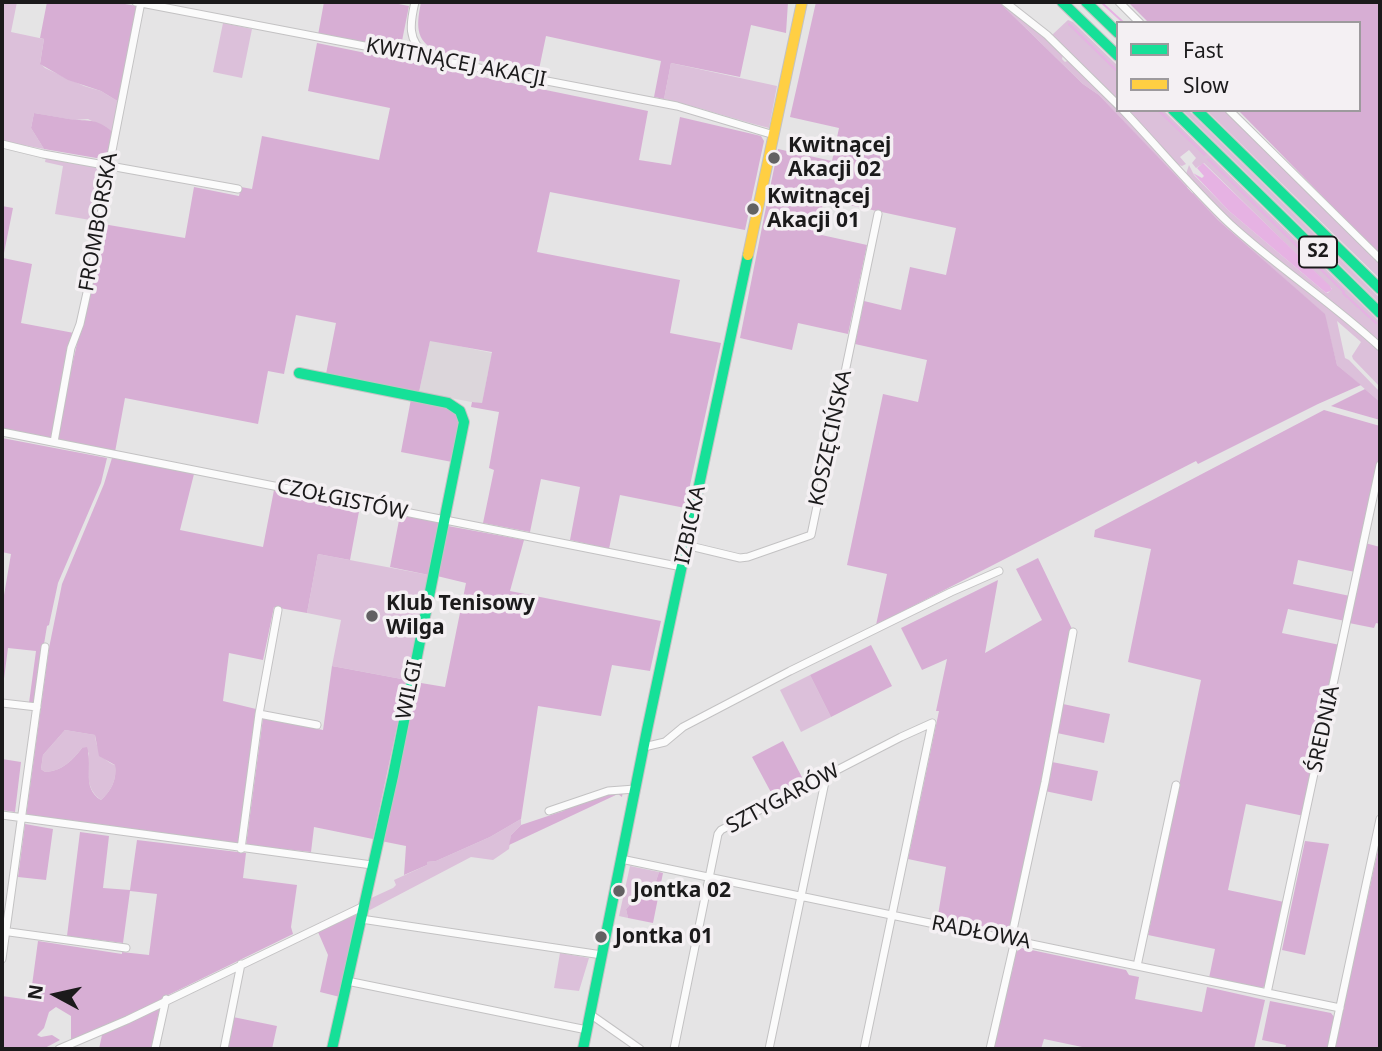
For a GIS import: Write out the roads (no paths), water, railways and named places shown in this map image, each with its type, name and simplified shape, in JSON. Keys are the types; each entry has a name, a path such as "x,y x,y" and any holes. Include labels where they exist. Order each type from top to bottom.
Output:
{"main road":[{"name":"IZBICKA","path":"583,1049 686,545 802,2"},
{"path":"1062,2 1116,55"},
{"path":"1086,2 1116,31"},
{"name":"S2","path":"1175,112 1380,313"},
{"name":"S2","path":"1199,112 1380,289"},
{"name":"WILGI","path":"299,373 448,403 457,407 464,422 332,1049"}],"street":[{"name":"KWITNĄCEJ AKACJI","path":"139,2 677,106 774,135"},
{"name":"FROMBORSKA","path":"54,442 69,360 92,270 139,2"},
{"path":"415,2 410,32 419,50 430,57"},
{"path":"1005,2 1048,35 1116,103"},
{"path":"1119,2 1138,21"},
{"path":"1125,112 1231,224 1292,276 1356,324 1380,347"},
{"path":"1231,112 1380,259"},
{"path":"2,144 238,190"},
{"name":"KOSZĘCIŃSKA","path":"686,545 740,558 811,535 878,214"},
{"name":"CZOŁGISTÓW","path":"2,432 682,567"},
{"name":"ŚREDNIA","path":"1267,993 1380,465"},
{"path":"644,747 665,741 683,727 951,592 999,571"},
{"path":"241,849 259,714 278,610"},
{"path":"990,1049 1073,632"},
{"path":"2,959 45,647"},
{"path":"2,703 37,707"},
{"path":"259,714 317,725"},
{"name":"SZTYGARÓW","path":"674,1049 721,830 932,723 891,915"},
{"path":"769,1049 826,776"},
{"path":"1137,966 1176,785"},
{"path":"550,811 608,790 635,789"},
{"path":"2,815 372,865"},
{"path":"1331,1049 1380,819"},
{"name":"RADŁOWA","path":"621,859 1340,1008"},
{"path":"59,1049 130,1018 363,906"},
{"path":"864,1049 891,915"},
{"path":"361,919 602,955"},
{"path":"4,931 126,948"},
{"path":"223,1049 241,964"},
{"path":"347,981 587,1030"},
{"path":"155,1049 166,999"},
{"path":"590,1014 640,1049"}],"waterway":[{"path":"1101,2 1122,21"},
{"path":"1069,24 1116,70"},
{"path":"1160,112 1205,155"},
{"path":"1208,159 1344,292"},
{"path":"1343,293 1376,323"}],"place":[{"name":"Kwitnącej Akacji 02","path":"774,158"},
{"name":"Kwitnącej Akacji 01","path":"753,209"},
{"name":"Klub Tenisowy Wilga","path":"372,616"},
{"name":"Jontka 02","path":"619,891"},
{"name":"Jontka 01","path":"601,937"}]}
